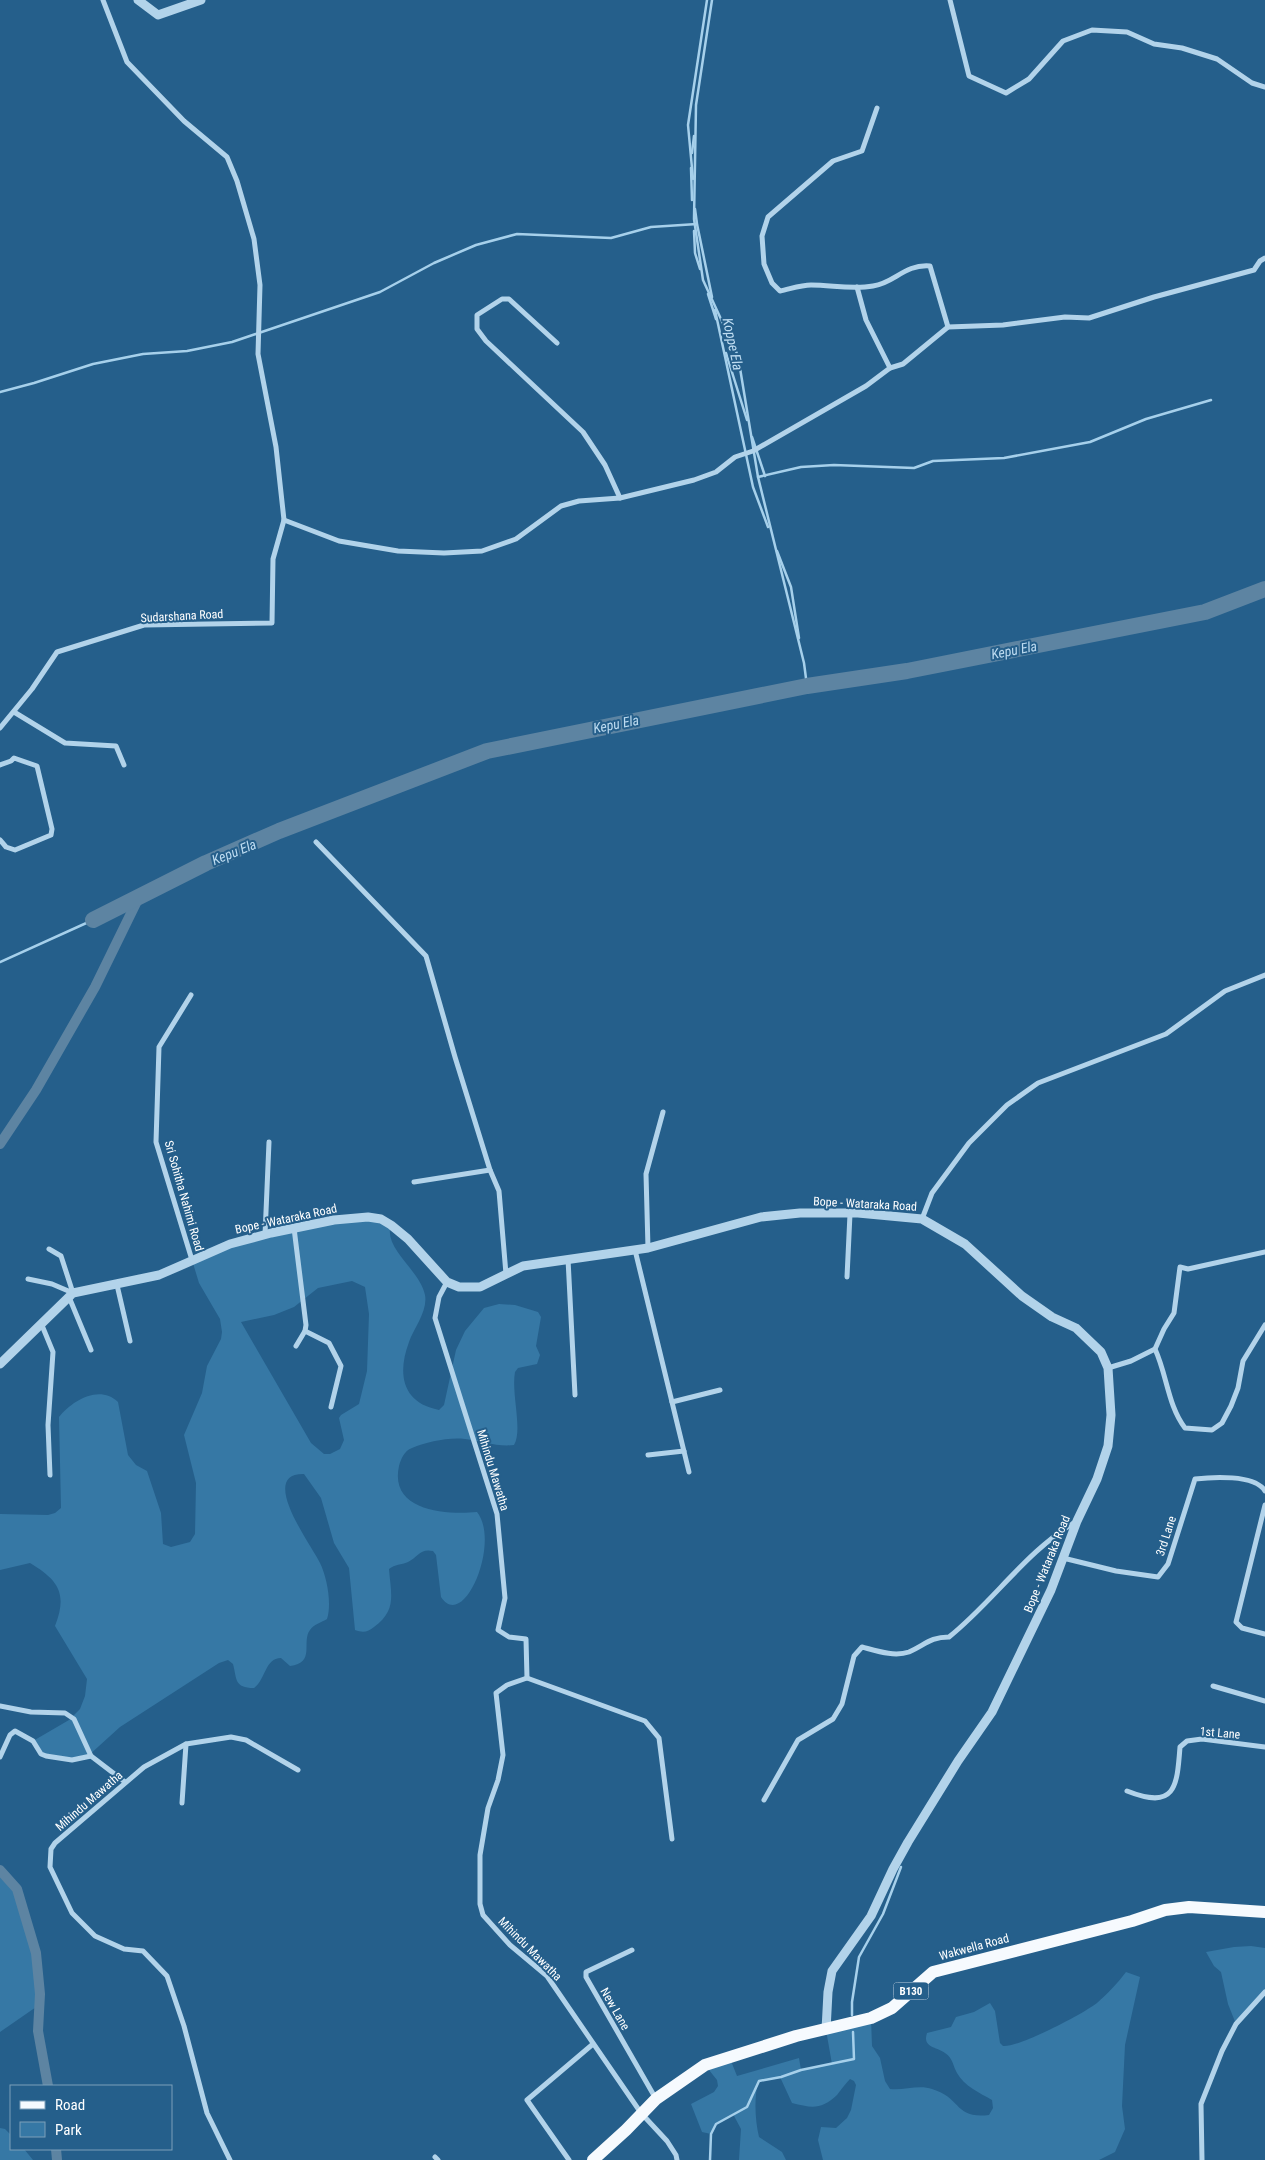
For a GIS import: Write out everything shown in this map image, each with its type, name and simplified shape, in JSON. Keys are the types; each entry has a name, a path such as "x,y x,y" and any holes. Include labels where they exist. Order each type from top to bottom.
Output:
{"main road":[{"name":"Wakwella Road","path":"593,2160 656,2100 705,2065 781,2040 871,2018 892,2008 933,1972 1165,1910 1189,1907 1265,1912"}],"street":[{"path":"103,0 127,62 184,121 227,157 237,182 254,239 260,285 258,354 276,447 284,520 339,541 398,551 482,552 516,539 561,506 579,501 620,498 694,480 716,472 735,457 753,452 866,386 890,368 903,364 948,327 1004,325 1066,317 1089,318 1154,297 1254,270 1260,261 1265,258"},
{"path":"138,0 158,15 201,0"},
{"path":"950,0 969,76 1006,93 1029,79 1063,41 1092,30 1127,32 1154,44 1182,48 1217,59 1252,83 1265,87"},
{"path":"877,108 862,151 833,161 768,217 762,236 764,264 772,283 780,290 809,285 842,288 880,285 916,266 930,266 948,327"},
{"path":"857,287 866,320 890,368"},
{"path":"557,343 509,298 502,299 477,315 478,329 486,341 583,432 605,465 620,498"},
{"name":"Sudarshana Road","path":"0,728 32,689 56,652 144,625 272,623 273,559 284,520"},
{"path":"14,712 66,743 116,746 124,766"},
{"path":"0,765 11,762 14,758 37,766 52,829 51,835 15,850 6,847 0,840"},
{"path":"316,842 426,956 490,1170 499,1191 506,1274"},
{"path":"922,1219 932,1193 969,1143 1007,1105 1038,1083 1166,1034 1225,991 1265,975"},
{"name":"Sri Sohitha Nahimi Road","path":"191,995 159,1047 156,1142 192,1260"},
{"path":"648,1248 646,1174 663,1112"},
{"path":"265,1235 269,1142"},
{"path":"414,1182 490,1170"},
{"name":"Bope - Wataraka Road","path":"71,1294 159,1274 230,1244 334,1220 381,1219 408,1239 447,1282 459,1287 480,1287 523,1266 648,1248 761,1217 800,1213 850,1214 922,1219 965,1244 1022,1296 1052,1317 1076,1328 1101,1352 1108,1368 1111,1415 1108,1446 1097,1479 1077,1521 1038,1620 992,1712 958,1761 908,1842 893,1868 871,1916 832,1971 828,1992 826,2030"},
{"path":"847,1277 850,1214"},
{"path":"294,1228 306,1325 305,1332 296,1346"},
{"path":"49,1249 61,1256 71,1294 91,1350"},
{"path":"635,1250 689,1472"},
{"path":"1108,1368 1130,1361 1156,1349 1164,1329 1174,1313 1180,1267 1188,1269 1265,1252"},
{"path":"568,1259 575,1395"},
{"path":"28,1279 52,1284 71,1294"},
{"name":"Mihindu Mawatha","path":"447,1282 439,1297 436,1318 497,1514 504,1598 498,1630 509,1637 526,1639 527,1678 507,1685 496,1693 502,1764 488,1808 480,1855 480,1904 483,1915 488,1922 510,1945 547,1976 641,2114 667,2141 677,2160"},
{"path":"117,1285 130,1341"},
{"path":"0,1364 71,1294"},
{"path":"41,1322 53,1352 48,1425 50,1475"},
{"path":"1156,1349 1176,1416 1185,1428 1212,1430 1222,1423 1231,1406 1238,1388 1243,1361 1265,1325"},
{"path":"305,1332 329,1343 341,1366 331,1407"},
{"path":"672,1402 720,1390"},
{"path":"648,1456 684,1451"},
{"name":"3rd Lane","path":"1063,1558 1116,1571 1158,1577 1168,1564 1195,1479 1218,1476 1243,1480 1263,1487 1265,1491"},
{"path":"1265,1505 1236,1622 1242,1628 1265,1634"},
{"path":"764,1800 798,1740 833,1719 842,1704 854,1656 862,1647 884,1654 907,1652 935,1637 949,1637 974,1616 1005,1580 1055,1534 1077,1521"},
{"path":"527,1678 645,1721 655,1732 659,1738 672,1839"},
{"path":"1213,1686 1265,1701"},
{"path":"0,1706 31,1712 65,1713 74,1718 91,1756 125,1782"},
{"path":"0,1757 10,1735 15,1731 33,1741 41,1754 46,1756 72,1760 91,1756"},
{"name":"Mihindu Mawatha","path":"230,2160 207,2113 184,2026 167,1976 143,1952 124,1949 95,1936 72,1913 50,1867 51,1849 55,1843 144,1766 186,1744 231,1737 246,1740 298,1770"},
{"name":"1st Lane","path":"1128,1791 1145,1798 1164,1798 1173,1790 1178,1776 1180,1747 1187,1741 1202,1740 1265,1747"},
{"path":"182,1804 186,1744"},
{"name":"New Lane","path":"632,1950 586,1972 586,1978 656,2100"},
{"path":"1202,2160 1201,2104 1222,2051 1236,2024 1265,1992"},
{"path":"570,2160 527,2100 593,2044"}],"green space":[{"path":"381,1219 390,1229 390,1237 398,1253 417,1278 425,1295 423,1313 405,1354 403,1376 410,1394 417,1401 427,1406 439,1410 444,1405 456,1350 465,1331 484,1308 499,1304 515,1305 538,1312 541,1317 536,1346 540,1355 537,1364 518,1368 515,1372 514,1391 517,1430 514,1445 496,1445 458,1439 438,1440 409,1449 403,1455 399,1466 398,1481 403,1493 411,1501 436,1511 477,1512 483,1526 485,1543 477,1579 469,1593 460,1603 450,1605 441,1597 436,1555 433,1551 429,1550 422,1552 408,1562 389,1569 391,1601 386,1614 372,1629 363,1632 355,1630 349,1568 334,1543 321,1498 304,1474 291,1477 286,1485 286,1497 291,1512 323,1569 329,1598 327,1619 311,1628 303,1661 290,1666 281,1658 272,1661 254,1688 248,1688 238,1682 233,1664 228,1660 219,1663 120,1727 88,1756 72,1760 46,1756 33,1741 69,1720 80,1709 85,1696 87,1679 55,1626 61,1605 58,1588 54,1582 48,1575 30,1563 0,1570 0,1514 48,1515 55,1513 61,1508 59,1417 78,1400 103,1394 118,1402 128,1455 136,1465 147,1471 161,1513 163,1544 171,1547 190,1542 195,1534 196,1483 184,1435 202,1393 207,1366 221,1339 222,1332 220,1319 199,1283 192,1260 294,1228","holes":["352,1281 365,1287 369,1314 367,1371 359,1404 339,1418 344,1440 340,1449 330,1454 324,1454 311,1443 241,1322 274,1315 294,1307 318,1288"]},
{"path":"0,1870 17,1889 36,1953 40,1994 39,2005 0,2032"},
{"path":"1251,1946 1265,1948 1265,1992 1236,2024 1228,2004 1221,1972 1214,1966 1206,1952"},
{"path":"1126,1972 1140,1977 1125,2045 1122,2106 1125,2129 1115,2152 1099,2160 823,2160 818,2140 821,2127 836,2128 847,2118 851,2110 856,2085 854,2081 850,2079 831,2100 811,2107 792,2103 780,2077 758,2082 756,2117 759,2137 782,2152 786,2160 739,2160 741,2129 733,2114 716,2124 711,2134 702,2132 691,2104 714,2092 718,2086 717,2080 705,2065 729,2056 737,2076 799,2058 801,2070 832,2064 826,2030 871,2018 872,2046 880,2058 885,2081 890,2089 916,2087 932,2089 949,2097 963,2111 970,2114 989,2115 993,2108 992,2100 973,2089 960,2078 948,2055 928,2044 927,2033 951,2027 956,2017 974,2012 990,2003 995,2011 1000,2043 1003,2046 1022,2042 1090,2008"},
{"path":"0,2128 5,2129 10,2134 10,2150 25,2150 33,2160 0,2160"}],"waterway":[{"name":"Koppe Ela","path":"693,179 688,125 707,0"},
{"path":"712,0 696,105 694,219 703,280 738,356 758,477 804,663 807,686"},
{"name":"Koppe Ela","path":"692,153 694,136"},
{"name":"Koppe Ela","path":"691,168 692,200"},
{"name":"Koppe Ela","path":"695,209 712,297"},
{"path":"0,392 93,364 143,354 187,351 232,342 380,292 434,263 476,245 517,234 611,238 651,227 697,224"},
{"path":"694,231 695,253 700,269"},
{"name":"Koppe Ela","path":"708,294 716,319"},
{"name":"Koppe Ela","path":"715,310 753,487 768,527"},
{"path":"726,353 747,420"},
{"path":"758,477 801,467 834,465 914,468 933,461 1004,458 1090,442 1146,419 1211,400"},
{"path":"752,437 765,476"},
{"name":"Koppe Ela","path":"777,551 791,587 799,638"},
{"name":"Kepu Ela","path":"93,920 206,863 279,831 487,751 807,686 907,671 1205,612 1265,589"},
{"path":"0,1144 36,1090 95,987 139,897"},
{"name":"Kepu Ela","path":"0,962 93,920"},
{"path":"852,2015 852,2002 859,1957 883,1914 901,1867"},
{"path":"0,1870 17,1889 36,1953 40,1994 38,2031 48,2085"},
{"path":"710,2160 711,2134 716,2124 747,2107 759,2081 854,2059 853,2032"},
{"path":"56,2150 57,2160"}]}
